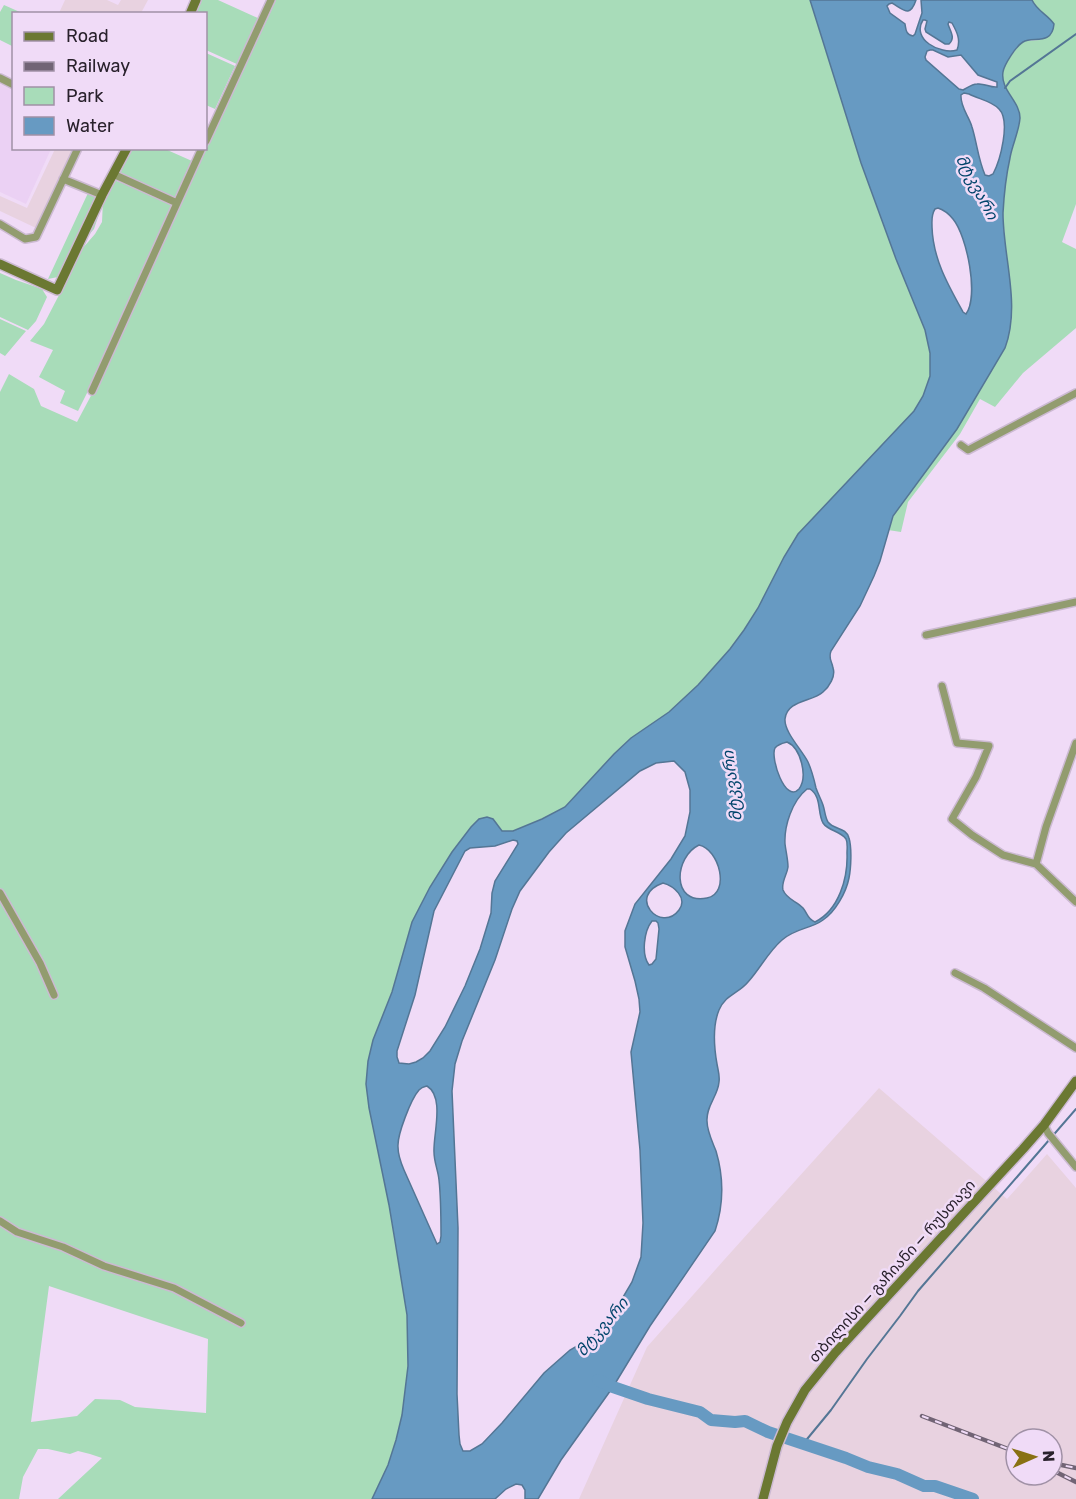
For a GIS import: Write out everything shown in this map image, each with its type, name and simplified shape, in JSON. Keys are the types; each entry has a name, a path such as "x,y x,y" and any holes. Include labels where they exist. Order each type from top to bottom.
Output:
{"main road":[{"path":"0,264 57,290 126,150"},
{"name":"თბილისი — გაჩიანი — რუსთავი","path":"763,1499 777,1446 805,1390 835,1353 1008,1166 1046,1129 1076,1081"}],"street":[{"path":"207,139 271,0"},
{"path":"0,224 25,239 36,237 77,150"},
{"path":"92,391 201,150"},
{"path":"113,174 177,203"},
{"path":"63,179 102,195"},
{"path":"961,445 968,450 1076,393"},
{"path":"926,635 1076,602"},
{"path":"942,686 957,743 989,746 976,777 952,819 1003,855 1036,864 1076,902"},
{"path":"1036,864 1046,827 1076,743"},
{"path":"0,893 40,963 54,995"},
{"path":"955,973 984,988 1076,1048"},
{"path":"1046,1129 1076,1167"},
{"path":"0,1221 17,1232 63,1247 104,1266 174,1288 241,1323"}],"shaded area":[{"path":"65,0 107,0 118,5 121,0 148,0 142,12 59,12"},
{"path":"0,84 12,90 12,150 51,150 26,204 0,192"},
{"path":"55,150 73,150 36,228 0,211 0,196 27,208"},
{"path":"879,1088 1007,1199 1047,1154 1076,1188 1076,1499 579,1499 647,1347"}],"green space":[{"path":"197,0 218,0 260,19 239,65 207,50 207,12 192,12"},
{"path":"276,0 810,0 861,163 925,330 930,353 930,376 923,396 914,411 798,534 744,630 698,685 669,712 631,738 565,807 513,831 502,831 498,825 471,827 430,887 412,922 392,992 373,1040 366,1084 407,1315 408,1366 402,1415 396,1440 388,1465 372,1499 58,1499 102,1458 78,1451 70,1454 38,1449 23,1477 19,1499 0,1499 0,392 9,374 34,389 41,406 77,422","holes":["49,1286 208,1339 206,1413 135,1407 120,1400 95,1399 77,1416 31,1422"]},
{"path":"1032,0 1076,0 1076,204 1062,242 1076,249 1076,328 1023,373 995,407 980,399 960,434 908,502 901,532 888,530 900,505 957,429 1005,348 1012,317 1003,213 1005,186 1018,128 1002,74 1004,66 1024,41 1040,40 1051,34"},
{"path":"4,5 20,12 12,12 12,46 0,40 0,12"},
{"path":"207,53 235,66 215,109 207,105"},
{"path":"131,150 167,150 192,161 177,200 145,184 119,176"},
{"path":"114,180 176,201 78,411 60,403 65,391 39,377 53,350 30,341 44,324 72,270 75,257 102,222 103,200"},
{"path":"88,193 97,197 99,214 94,229 73,253 63,276 48,279"},
{"path":"0,273 42,289 47,297 36,321 28,330 0,317"},
{"path":"0,319 26,331 5,356 0,353"}],"water":[{"name":"მტკვარი","path":"810,0 916,0 909,11 892,3 887,6 890,13 905,24 908,33 913,36 922,13 921,0 1032,0 1054,24 1053,31 1046,38 1027,40 1020,44 1003,72 1004,84 1017,106 1020,118 1011,153 1003,206 1011,298 1010,332 1005,348 957,429 893,516 874,576 860,606 831,651 830,658 834,674 830,684 818,695 790,708 785,719 790,735 809,765 828,822 843,830 849,838 850,874 843,896 832,912 818,923 792,933 782,940 748,982 729,997 719,1010 714,1037 719,1082 707,1116 722,1181 720,1211 715,1231 650,1326 613,1387 561,1460 538,1499 525,1499 525,1490 522,1485 516,1484 495,1499 372,1499 388,1465 396,1440 402,1415 408,1366 407,1315 366,1084 373,1040 392,992 412,922 452,852 479,819 487,817 493,819 502,831 513,831 565,807 631,738 669,712 698,685 744,630 798,534 914,411 923,396 930,376 930,353 925,330 861,163","holes":["925,20 927,21 926,32 945,44 949,44 952,37 948,24 952,23 957,33 957,50 936,48 929,44 921,33 920,27","930,50 948,57 961,55 978,75 997,82 997,87 977,84 963,90 959,89 926,60 927,51","969,94 993,104 1002,115 1004,131 1001,151 993,174 989,176 985,175 972,127 962,104 961,95","938,208 950,215 963,238 971,281 970,305 966,314 952,292 938,261 933,239 932,215","787,742 792,745 802,763 802,784 794,792 784,785 777,769 774,753 775,748","674,761 685,772 690,790 690,812 685,836 671,859 635,904 625,931 625,947 635,981 640,1012 631,1052 640,1150 643,1223 641,1257 632,1282 609,1321 597,1333 570,1350 544,1373 482,1444 470,1451 463,1451 459,1435 457,1394 458,1228 452,1091 455,1064 520,891 566,833 640,771 656,763","807,789 810,789 818,800 823,823 844,836 847,842 844,883 830,910 815,922 783,890 788,867 785,844 790,814 797,800","513,840 518,844 495,881 491,913 480,949 445,1027 423,1058 409,1064 399,1063 397,1051 415,995 434,911 465,851 470,848 495,846","699,845 712,854 720,871 719,888 714,894 707,898 695,898 687,894 680,879 685,859","663,883 675,890 682,901 679,910 672,916 664,918 656,915 647,904 647,896 652,889","652,921 656,921 659,929 656,959 649,965 644,949 649,925","427,1086 432,1091 437,1107 434,1152 440,1187 441,1229 440,1242 437,1244 403,1167 398,1150 398,1141 405,1117 412,1101 419,1090"]}],"waterway":[{"path":"1005,88 1010,81 1076,34"},
{"path":"803,1444 831,1410 918,1291 1076,1109"},
{"path":"598,1380 648,1399 700,1412 711,1420 745,1421 768,1432 868,1467 897,1474 924,1486 935,1486 973,1499"}],"railway":[{"path":"922,1416 1004,1447"},
{"path":"1064,1466 1076,1468"},
{"path":"1064,1476 1076,1482"}]}
